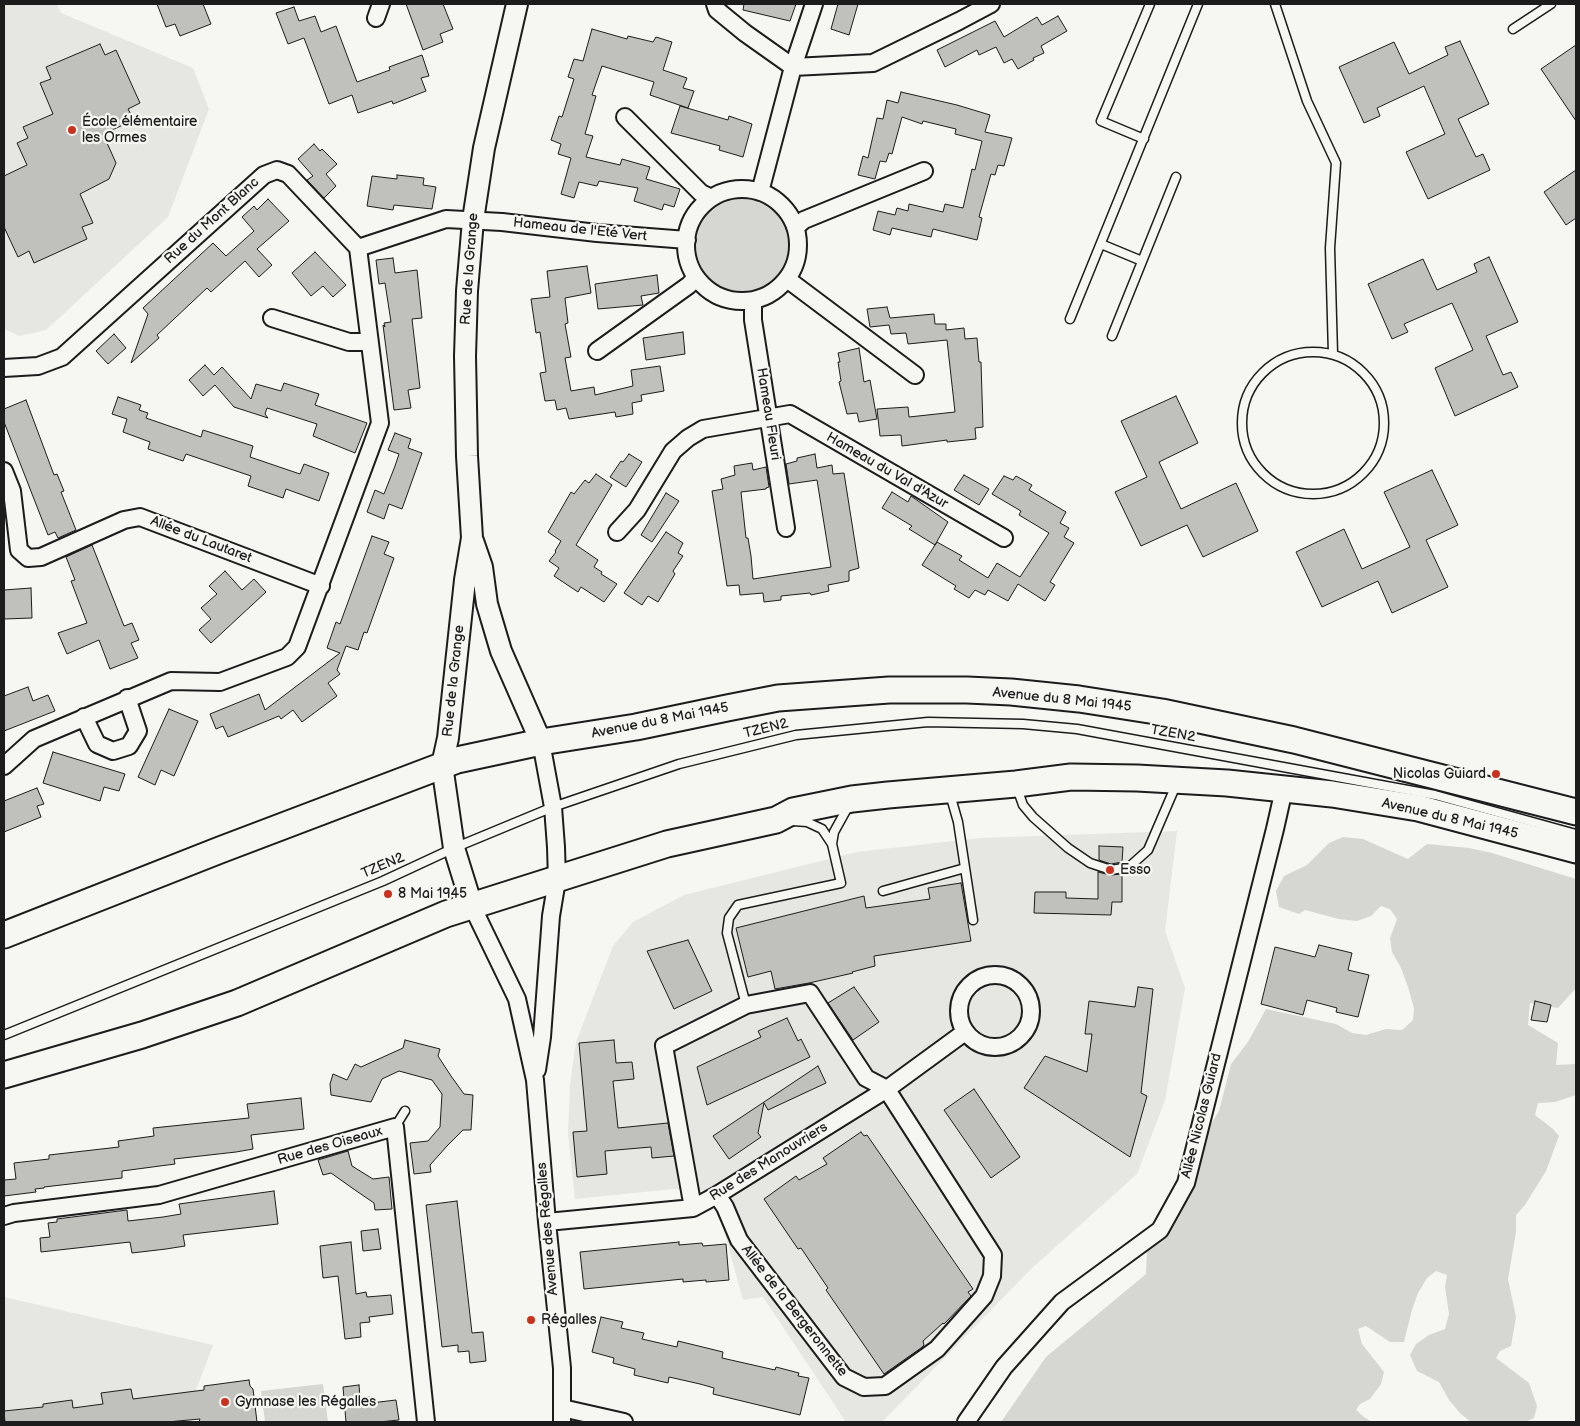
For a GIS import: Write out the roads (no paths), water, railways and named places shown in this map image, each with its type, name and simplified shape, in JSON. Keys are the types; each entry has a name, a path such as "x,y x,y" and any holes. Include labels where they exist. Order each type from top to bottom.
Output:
{"main road":[{"name":"Avenue du 8 Mai 1945","path":"4,935 247,839 457,760 541,742 636,727 778,698 889,690 958,690 1011,692 1079,699 1162,712 1303,742 1576,812"},
{"name":"Avenue du 8 Mai 1945","path":"4,1075 142,1035 237,1003 446,914 667,844 776,820 793,811 852,799 1072,777 1137,778 1227,783 1332,794 1418,808 1576,850"}],"street":[{"name":"Rue de la Grange","path":"442,765 448,738 465,580 472,538 466,439 464,356 473,220 484,148 517,4"},
{"path":"715,4 717,10 745,34 793,67 872,63 991,4"},
{"path":"760,192 793,67 814,4"},
{"path":"625,117 701,194 711,198"},
{"name":"Rue du Mont Blanc","path":"4,368 38,366 62,357 264,175 277,170 288,174 358,248"},
{"path":"796,227 804,220 924,171"},
{"path":"743,189 760,192 775,199 788,212 796,227 798,245 795,263 787,279 778,289 766,296 753,300 737,301 721,297 707,289 696,277 688,259 687,240 690,224 699,210 711,198 726,191 743,189"},
{"name":"Hameau de l'Eté Vert","path":"358,248 446,220 502,222 597,233 687,240"},
{"path":"4,766 34,739 127,698 171,681 220,682 287,657 298,647 380,423 368,342 358,248"},
{"path":"597,351 688,285 696,277"},
{"path":"787,279 915,375"},
{"name":"Hameau Fleuri","path":"753,300 753,320 786,528"},
{"path":"272,318 349,342 368,342"},
{"name":"Hameau du Val d'Azur","path":"617,532 637,510 673,450 688,438 703,429 790,414 1004,538"},
{"name":"Allée du Lautaret","path":"4,471 12,491 19,550 28,558 41,557 124,520 140,517 320,586"},
{"name":"Rue de la Grange","path":"472,538 482,567 487,604 501,651 541,742"},
{"path":"84,717 97,744 112,751 130,746 138,730 127,698"},
{"path":"535,1080 542,1037 551,916 557,880 553,807 541,742"},
{"path":"442,765 454,848 472,906 517,999 535,1080"},
{"name":"Allée Nicolas Guiard","path":"966,1422 1004,1367 1062,1302 1160,1230 1186,1183 1284,789"},
{"path":"1001,975 1017,982 1028,995 1031,1013 1026,1030 1013,1043 996,1048 978,1044 965,1032 959,1016 960,999 970,985 984,976 1001,975"},
{"path":"693,1208 664,1046 746,1004 810,993 866,1078 887,1089"},
{"name":"Rue des Manouvriers","path":"547,1222 693,1208 887,1089 965,1032"},
{"name":"Avenue des Régalles","path":"535,1080 562,1368 562,1415 624,1422"},
{"name":"Allée de la Bergeronnette","path":"717,1195 739,1240 844,1378 864,1388 885,1386 937,1349 984,1296 992,1276 993,1255 887,1089"},
{"name":"Rue des Oiseaux","path":"4,1216 159,1196 395,1127 426,1422"}],"lane":[{"path":"1144,138 1101,121 1150,4"},
{"path":"1070,319 1198,4"},
{"path":"1275,4 1307,101 1336,163 1330,248 1333,354"},
{"path":"1514,29 1551,4"},
{"path":"1112,336 1176,177"},
{"path":"1100,244 1142,261"},
{"path":"1306,352 1333,354 1358,368 1376,389 1384,416 1382,444 1368,469 1347,487 1320,495 1292,492 1268,479 1250,458 1242,431 1244,403 1257,378 1279,360 1306,352"},
{"name":"TZEN2","path":"4,1035 383,881 454,848 553,807 679,764 796,735 928,722 1023,724 1076,729 1435,795 1576,834"},
{"path":"1016,784 1023,805 1033,817 1068,848 1090,863 1111,870 1129,866 1148,850 1178,781"},
{"path":"949,790 958,822 974,920"},
{"path":"832,844 834,832 852,799"},
{"path":"746,1004 727,933 728,918 738,905 841,882 832,844 822,829 807,822 776,820"},
{"path":"883,891 965,868"},
{"path":"395,1127 405,1111"}],"place":[{"name":"École élémentaire les Ormes","path":"72,130"},
{"name":"Nicolas Guiard","path":"1496,774"},
{"name":"Esso","path":"1110,870"},
{"name":"8 Mai 1945","path":"388,894"},
{"name":"Régalles","path":"531,1320"},
{"name":"Gymnase les Régalles","path":"225,1402"}]}
